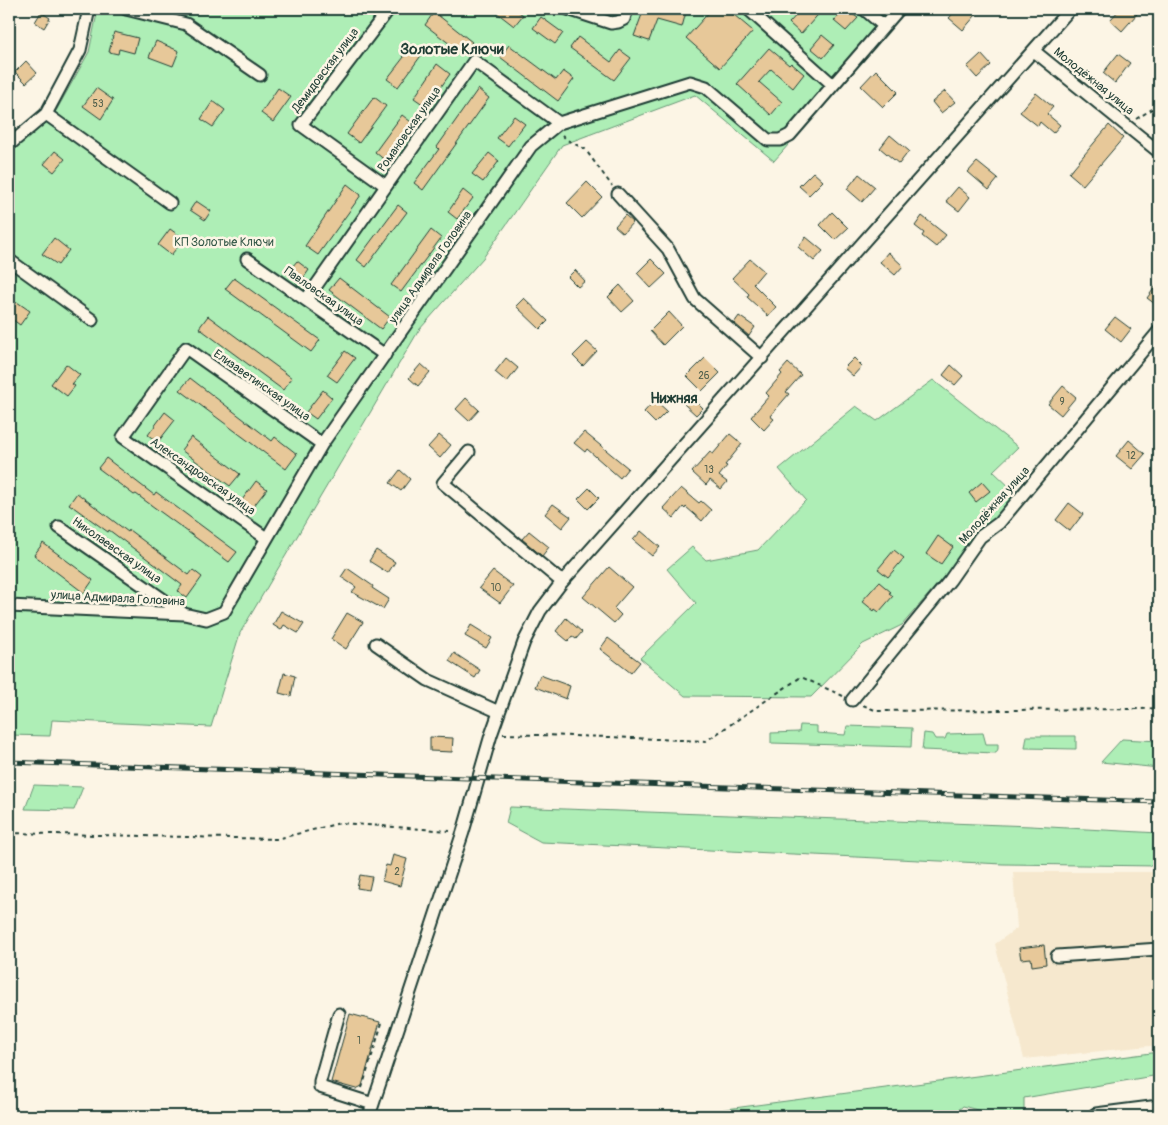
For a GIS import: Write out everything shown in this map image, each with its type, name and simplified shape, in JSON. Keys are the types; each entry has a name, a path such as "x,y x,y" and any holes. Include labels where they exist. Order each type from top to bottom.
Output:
{"main road":[{"path":"1096,1116 1159,1108"}],"street":[{"path":"9,144 46,114 80,50 89,9"},
{"path":"126,9 186,24 260,75"},
{"name":"Демидовская улица","path":"386,186 301,125 389,9"},
{"path":"568,9 611,23 624,19 627,9"},
{"path":"748,9 832,84"},
{"path":"864,9 884,26"},
{"name":"улица Адмирала Головина","path":"9,606 184,614 206,619 224,612 322,444 532,146 557,125 690,82 706,87 768,140 780,140 790,135 832,84 899,9"},
{"path":"370,1116 463,832 499,712 524,642 540,611 562,582 1070,9"},
{"name":"Молодёжная улица","path":"1034,50 1159,152"},
{"name":"Романовская улица","path":"306,300 474,61 557,125"},
{"path":"46,114 170,203"},
{"path":"618,194 668,249 695,299 762,358"},
{"name":"Павловская улица","path":"247,259 385,355"},
{"path":"9,260 92,320"},
{"name":"Молодёжная улица","path":"852,700 950,580 980,537 999,523 1159,331"},
{"name":"Елизаветинская улица","path":"123,437 186,348 322,444"},
{"name":"Александровская улица","path":"123,437 266,538"},
{"path":"469,452 443,483 562,582"},
{"name":"Николаевская улица","path":"59,527 184,614"},
{"path":"376,644 428,680 499,712"},
{"path":"1057,956 1159,949"},
{"path":"339,1014 320,1081 320,1087 373,1104"}],"path":[{"path":"1128,126 1159,105"},
{"path":"557,125 567,140 585,149 618,194"},
{"path":"513,734 706,741 801,678 877,711 1159,708"},
{"path":"9,834 277,839 340,823 463,832"},
{"path":"361,1089 382,1023"}],"shaded area":[{"path":"1013,872 1159,872 1159,1045 1024,1059 995,944 1017,928"}],"green space":[{"name":"КП Золотые Ключи","path":"98,9 908,9 774,161 695,95 562,145 483,258 419,330 240,633 211,727 52,720 50,736 9,735 9,153 56,111 89,52"},
{"path":"933,380 1018,447 993,471 1016,493 902,625 863,644 811,697 685,696 640,658 696,603 667,569 692,547 706,560 758,550 806,500 779,469 856,406 877,421"},
{"path":"800,725 817,726 817,733 845,735 847,726 912,728 911,747 771,743 771,733 799,732"},
{"path":"924,733 932,734 935,739 945,739 947,734 983,733 986,744 998,744 998,749 996,753 922,750"},
{"path":"1027,736 1076,736 1076,749 1025,748"},
{"path":"1122,739 1159,741 1159,768 1101,762"},
{"path":"34,785 83,787 74,810 25,809"},
{"path":"510,807 1031,826 1159,833 1159,866 1003,864 541,842 506,823"},
{"path":"1159,1052 1159,1075 1024,1098 1024,1115 1000,1115 963,1106 956,1112 955,1116 673,1116"}],"building":[{"path":"492,9 515,9 523,15 514,26"},
{"path":"644,9 676,9 686,12 682,27 657,20 649,41 634,36"},
{"path":"712,9 727,9 753,31 720,68 686,38"},
{"path":"802,9 823,9 801,34 789,23"},
{"path":"845,9 858,18 846,31 834,21"},
{"path":"957,9 981,9 963,30 949,18"},
{"path":"1120,9 1132,9 1137,14 1122,31 1110,20"},
{"path":"41,12 50,18 44,28 35,22"},
{"path":"434,12 472,42 463,54 425,25"},
{"path":"541,17 563,33 555,44 533,28"},
{"path":"114,32 138,38 134,53 119,49 118,54 109,52"},
{"path":"822,35 834,45 823,58 811,48"},
{"path":"578,37 611,62 620,50 631,58 614,80 570,48"},
{"path":"156,41 179,51 173,66 149,57"},
{"path":"411,44 423,53 398,87 387,79 404,57 402,56"},
{"path":"509,45 556,80 563,71 574,79 558,101 500,57"},
{"path":"769,48 789,65 791,63 804,74 793,88 771,69 759,82 782,102 771,115 737,84"},
{"path":"981,54 991,65 977,78 967,67"},
{"path":"1118,54 1130,63 1115,83 1103,73"},
{"path":"26,61 37,73 26,83 15,72"},
{"path":"437,64 450,74 427,107 414,98"},
{"path":"876,70 898,92 883,107 861,86"},
{"path":"96,88 113,100 101,119 83,106"},
{"path":"278,88 291,97 273,122 261,113"},
{"path":"478,89 489,98 423,190 414,183 439,149 437,147"},
{"path":"945,91 955,102 941,113 932,102"},
{"path":"1036,93 1053,107 1047,114 1060,125 1053,133 1040,122 1038,126 1020,112"},
{"path":"374,97 386,106 359,143 347,134"},
{"path":"213,101 225,110 213,127 201,119"},
{"path":"402,115 415,125 387,162 375,152"},
{"path":"514,116 525,124 508,146 497,138"},
{"path":"1109,125 1123,138 1083,185 1069,173"},
{"path":"890,135 909,151 899,164 880,148"},
{"path":"55,151 65,159 54,172 44,164"},
{"path":"489,153 499,161 483,182 472,174"},
{"path":"977,162 998,179 989,190 968,172"},
{"path":"813,172 823,181 809,195 799,186"},
{"path":"859,174 875,187 862,202 847,189"},
{"path":"587,182 602,197 582,218 567,203"},
{"path":"347,184 361,195 318,255 305,246"},
{"path":"958,187 970,197 959,211 946,201"},
{"path":"463,190 473,198 457,219 448,212"},
{"path":"196,201 211,211 205,220 190,210"},
{"path":"398,205 407,212 366,267 357,260"},
{"path":"832,212 848,228 835,240 820,225"},
{"path":"625,215 633,222 623,233 615,226"},
{"path":"922,216 946,235 936,247 922,236 924,233 915,226"},
{"path":"170,229 184,239 171,255 158,245"},
{"path":"431,230 441,238 401,292 391,285"},
{"path":"806,237 823,251 814,261 798,247"},
{"path":"54,238 69,250 58,265 42,254"},
{"path":"888,252 903,266 895,275 880,262"},
{"path":"651,259 666,274 651,288 637,273"},
{"path":"750,259 764,271 753,284 776,307 768,316 747,297 749,294 732,278"},
{"path":"297,261 309,270 300,283 287,273"},
{"path":"575,270 585,281 578,287 568,277"},
{"path":"234,278 320,340 311,352 225,289"},
{"path":"339,278 390,317 381,329 329,290"},
{"path":"1159,282 1159,299 1155,304 1147,298"},
{"path":"620,285 634,301 622,312 608,297"},
{"path":"524,298 548,321 540,329 516,306"},
{"path":"17,302 30,311 20,325 9,317 9,313"},
{"path":"669,312 682,326 663,345 650,331"},
{"path":"208,316 292,378 283,390 199,328"},
{"path":"739,316 755,327 749,336 734,323"},
{"path":"1115,317 1131,329 1121,342 1105,329"},
{"path":"587,342 597,351 583,366 573,356"},
{"path":"345,351 355,358 337,382 327,375"},
{"path":"506,358 518,368 507,382 495,372"},
{"path":"705,358 720,373 702,391 687,376"},
{"path":"854,358 862,366 853,376 844,368"},
{"path":"788,363 801,375 786,392 789,394 770,416 774,419 764,430 751,417 769,396 766,393 782,374 780,372"},
{"path":"66,364 80,375 72,384 75,386 67,396 51,384"},
{"path":"421,364 430,372 418,386 409,378"},
{"path":"951,365 963,376 955,385 943,375"},
{"path":"190,378 272,441 275,437 297,454 286,469 180,390"},
{"path":"1063,386 1076,397 1061,415 1048,404"},
{"path":"323,390 332,398 316,419 306,412"},
{"path":"691,396 703,408 696,415 684,404"},
{"path":"466,398 479,410 469,421 456,409"},
{"path":"655,400 667,411 655,423 644,412"},
{"path":"165,412 175,420 158,442 148,435"},
{"path":"584,432 628,468 620,478 587,449 585,452 574,443"},
{"path":"730,434 742,444 725,465 727,466 719,476 727,482 721,489 710,480 706,485 692,472 710,452 713,454"},
{"path":"439,435 451,445 440,458 428,447"},
{"path":"191,437 240,474 230,486 181,450"},
{"path":"1129,440 1145,454 1132,469 1116,456"},
{"path":"106,458 154,495 156,492 237,552 229,562 136,494 134,495 98,468"},
{"path":"400,470 410,479 401,491 390,483"},
{"path":"256,481 267,489 249,512 239,504"},
{"path":"982,482 990,491 976,502 969,493"},
{"path":"589,488 599,498 588,509 578,499"},
{"path":"681,488 711,510 702,521 686,507 685,509 683,507 674,518 663,508"},
{"path":"77,493 189,575 193,570 202,577 187,598 178,591 182,585 109,530 108,532 69,504"},
{"path":"1069,503 1083,514 1070,531 1056,520"},
{"path":"553,504 571,517 562,528 545,514"},
{"path":"529,531 549,547 542,556 522,539"},
{"path":"641,531 660,547 652,556 633,540"},
{"path":"938,536 953,547 941,564 926,554"},
{"path":"43,543 93,580 84,593 34,555"},
{"path":"376,550 395,562 388,573 369,561"},
{"path":"894,550 904,558 888,577 878,569"},
{"path":"609,567 632,587 614,608 621,615 614,623 583,597"},
{"path":"347,568 389,599 383,609 352,592 356,587 341,577"},
{"path":"493,571 513,586 500,603 479,588"},
{"path":"879,582 893,596 879,612 875,609 874,611 862,601"},
{"path":"281,611 304,624 298,633 284,625 281,630 273,625"},
{"path":"347,613 363,622 346,649 331,639"},
{"path":"566,618 582,632 576,639 572,636 568,641 556,631"},
{"path":"471,625 492,638 486,648 465,636"},
{"path":"608,638 640,662 631,673 600,649"},
{"path":"454,653 480,670 475,678 449,661"},
{"path":"284,673 295,676 291,696 279,693"},
{"path":"540,675 570,686 566,699 535,687"},
{"path":"430,737 453,738 452,752 430,751"},
{"path":"393,855 407,859 400,886 382,881 386,865 390,866"},
{"path":"360,875 372,877 369,890 357,888"},
{"path":"1044,945 1046,964 1032,966 1031,958 1021,959 1019,948"},
{"path":"350,1014 380,1022 362,1086 356,1089 331,1082"}],"railway":[{"path":"9,762 1159,802"}],"district":[{"name":"Золотые Ключи","path":"452,49"},
{"name":"Нижняя","path":"674,398"}]}
